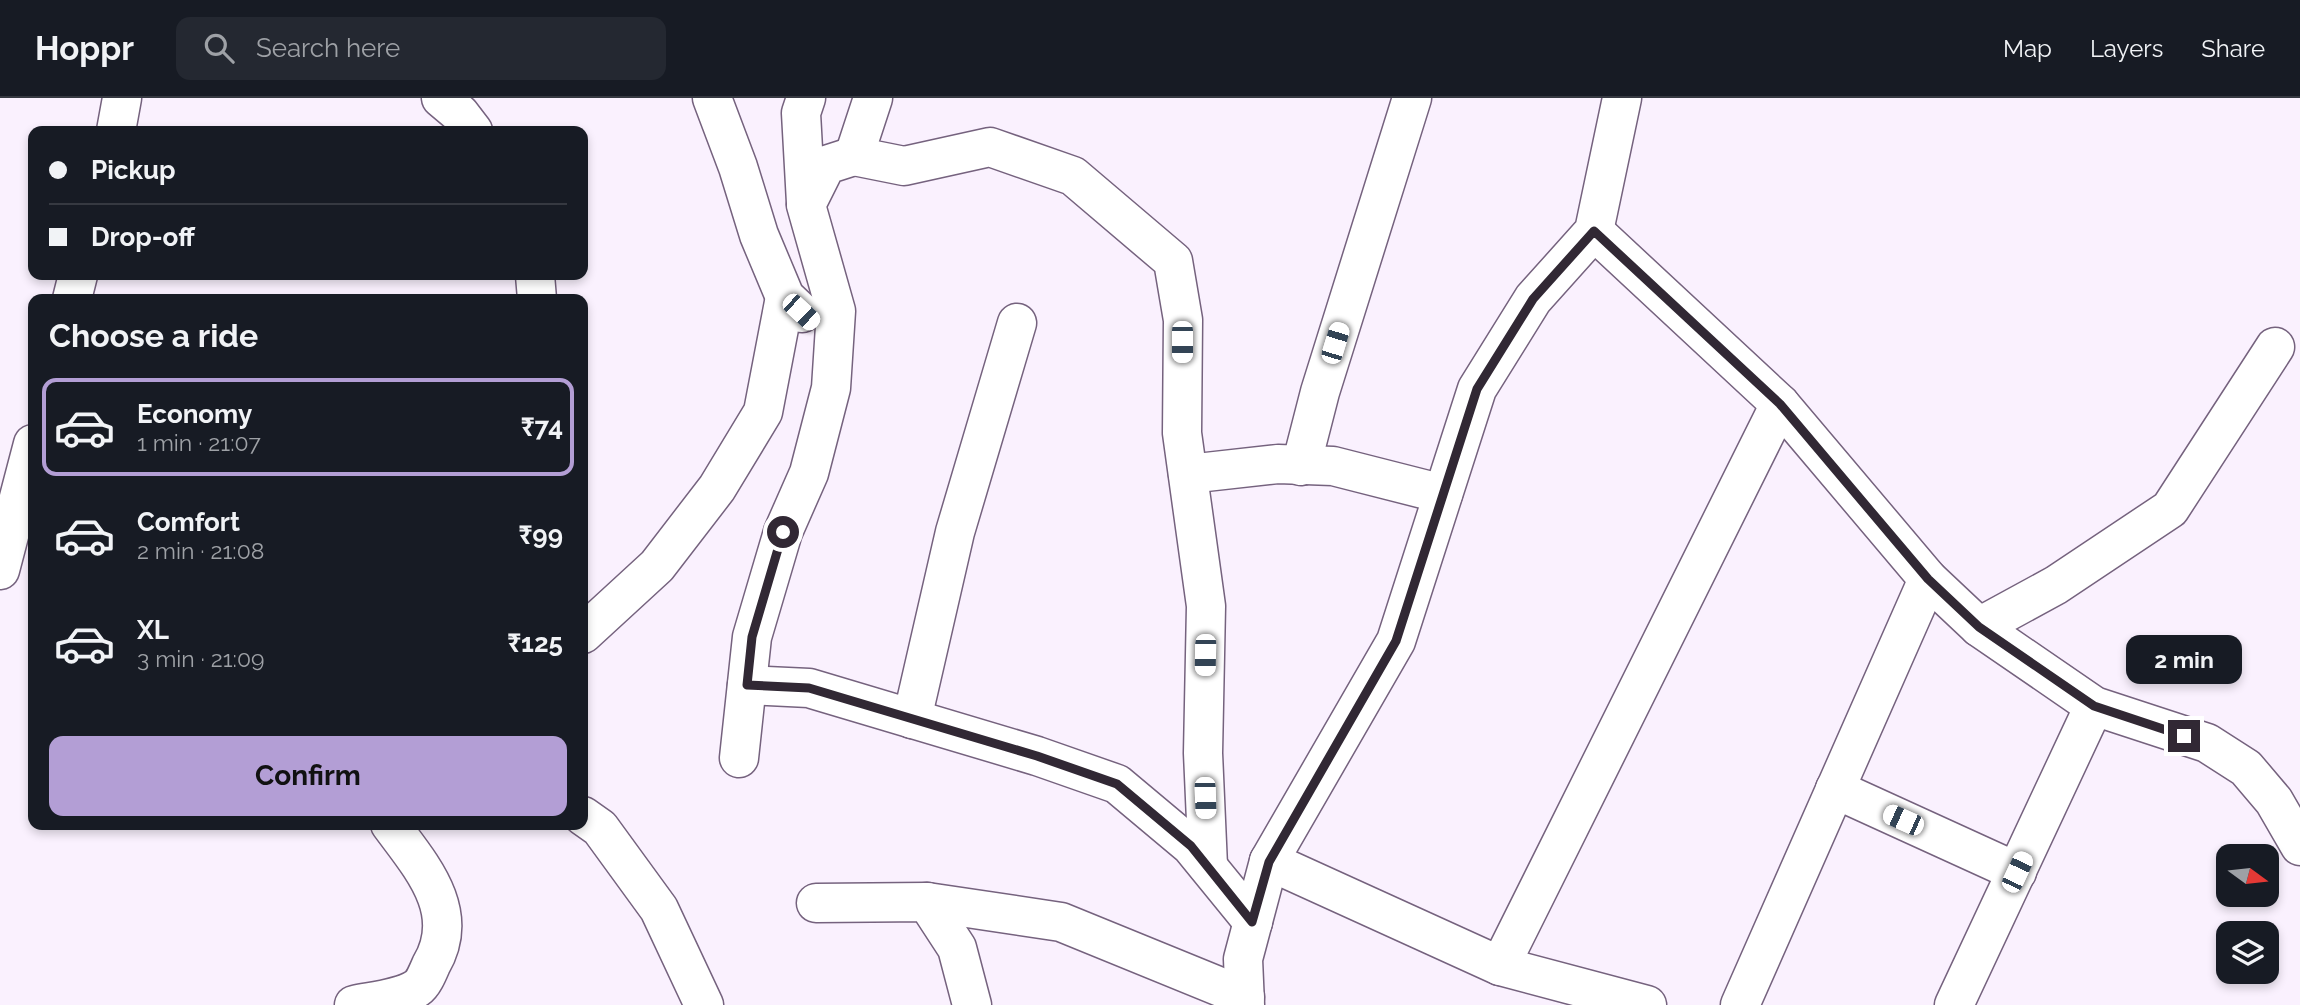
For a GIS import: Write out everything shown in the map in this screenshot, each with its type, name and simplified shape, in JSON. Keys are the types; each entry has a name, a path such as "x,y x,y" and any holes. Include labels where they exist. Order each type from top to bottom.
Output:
{"street":[{"path":"117,126 122,98"},
{"path":"441,98 470,126"},
{"path":"712,98 738,167 759,235 785,297 834,343"},
{"path":"739,758 752,637 783,532 808,473 831,388 836,311 806,205 801,113 806,98"},
{"path":"854,156 873,98"},
{"path":"1301,466 1320,393 1412,98"},
{"path":"817,903 927,902 1060,922 1245,1001 1243,959 1269,862 1396,641 1477,389 1533,299 1594,231 1622,98"},
{"path":"806,205 827,165 854,156 904,166 990,147 1073,176 1173,261 1182,320 1182,433 1206,606 1203,753 1208,866"},
{"path":"1594,231 1780,404 1928,579 1979,627 2094,706 2207,743 2246,768 2274,801 2300,846"},
{"path":"588,629 657,566 717,488 763,412 785,297"},
{"path":"912,719 954,532 1017,323"},
{"path":"1979,627 2056,585 2170,509 2275,347"},
{"path":"1500,966 1780,404"},
{"path":"0,569 28,463"},
{"path":"1188,474 1278,464 1333,467 1443,494"},
{"path":"1740,1005 1928,579"},
{"path":"747,685 809,688 1037,756 1117,784 1191,846 1252,922"},
{"path":"1954,1005 2094,706"},
{"path":"1835,789 2017,872"},
{"path":"588,820 600,828 659,909 704,1005"},
{"path":"354,1005 391,998 418,987 437,955 443,919 430,878 394,830"},
{"path":"1269,862 1500,966 1647,1005"},
{"path":"927,902 957,948 972,1005"}],"route":[{"path":"783,532 752,637 747,685 809,688 1037,756 1117,784 1191,846 1252,922 1269,862 1396,641 1477,389 1533,299 1594,231 1780,404 1928,579 1979,627 2094,706 2184,736"}]}
